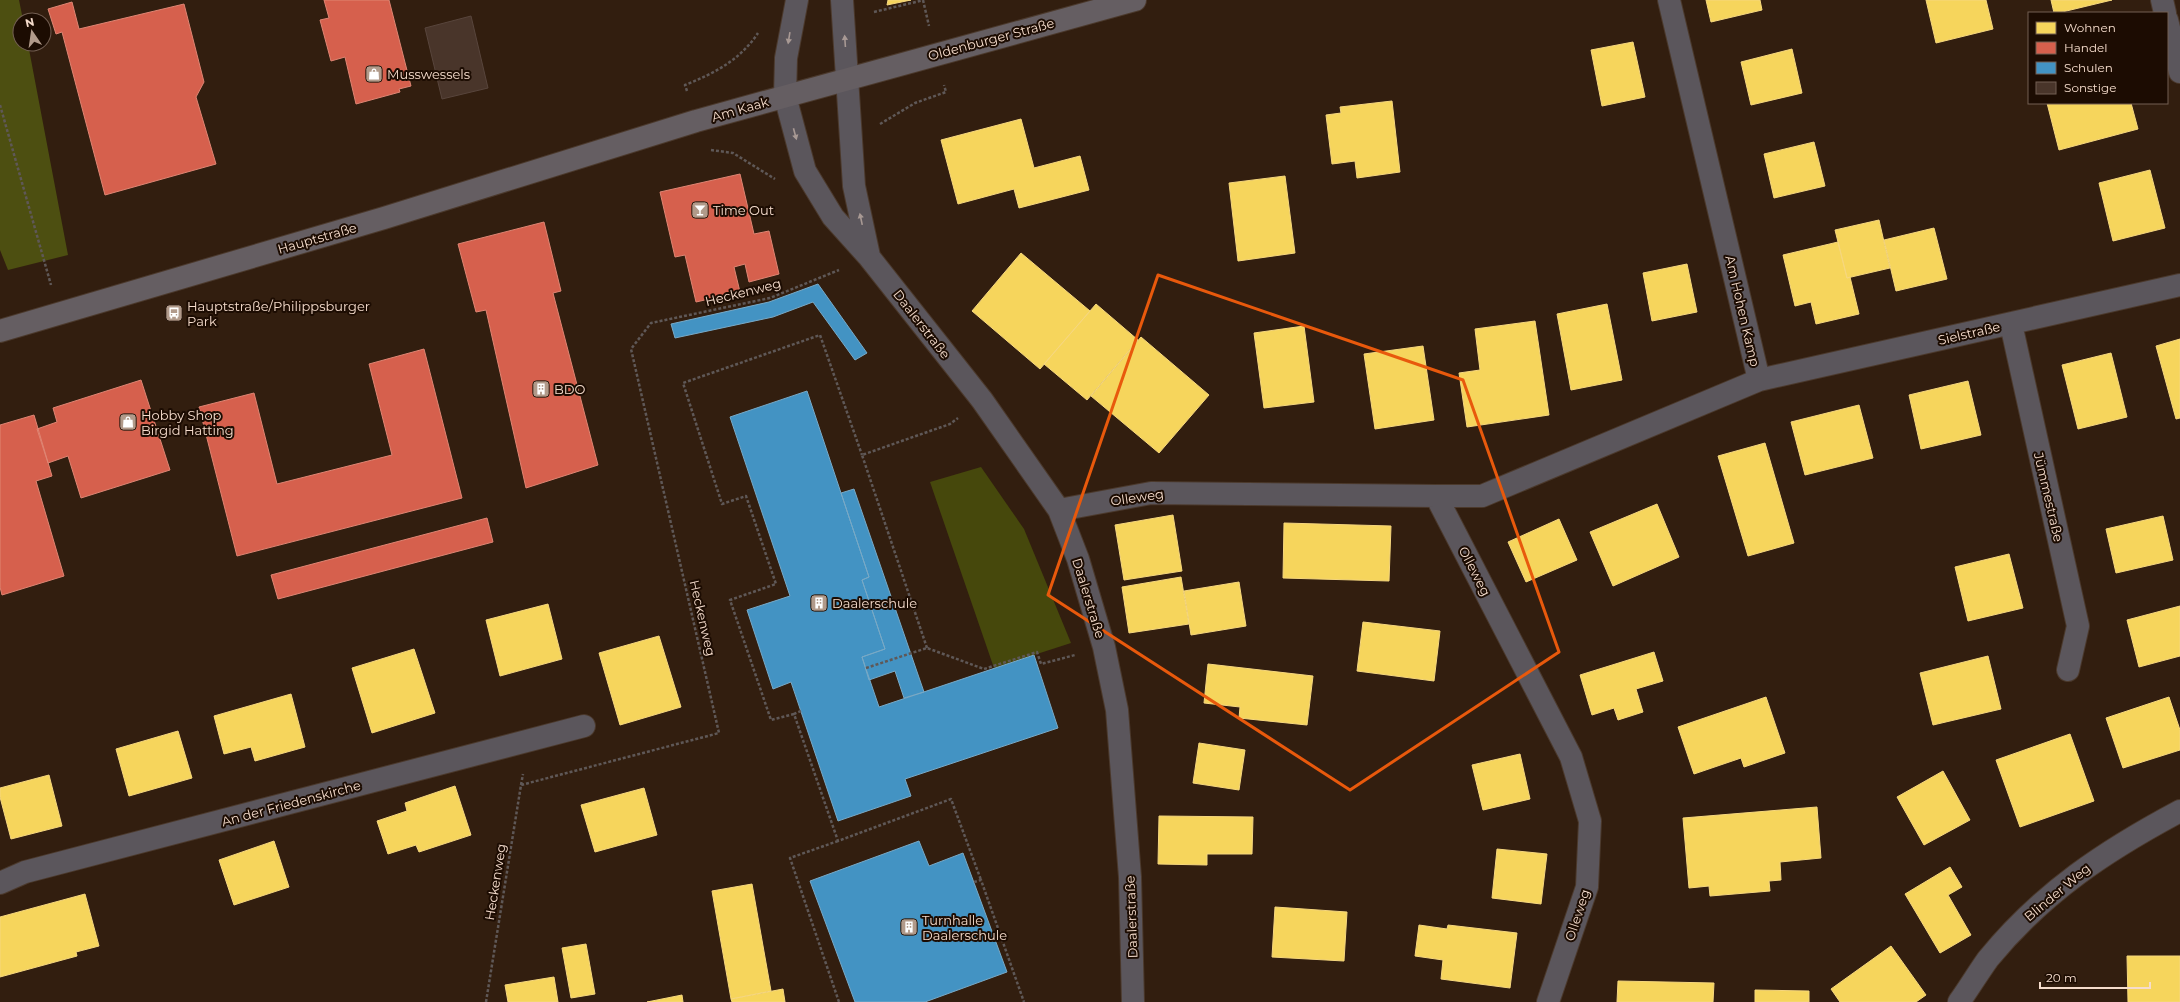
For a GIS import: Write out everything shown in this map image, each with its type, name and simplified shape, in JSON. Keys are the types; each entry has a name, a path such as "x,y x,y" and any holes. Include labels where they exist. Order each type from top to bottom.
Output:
{"main road":[{"name":"Oldenburger Straße","path":"848,80 1135,0"},
{"name":"Am Kaak","path":"633,140 785,96 848,80"},
{"name":"Hauptstraße","path":"0,331 384,218 633,140"}],"street":[{"name":"Daalerstraße","path":"797,0 786,58 785,96 805,171 833,217 869,257 982,400 1059,510 1078,559 1104,647 1117,710 1130,877 1133,1002"},
{"name":"Daalerstraße","path":"842,0 854,186 869,257"},
{"name":"Am Hohen Kamp","path":"1436,496 1482,496 1759,380 1669,0"},
{"path":"2162,0 2165,12"},
{"path":"2168,24 2180,72"},
{"name":"Sielstraße","path":"1759,380 2180,285"},
{"name":"Jümmestraße","path":"2011,324 2078,626 2068,670"},
{"name":"Olleweg","path":"1059,510 1151,493 1436,496 1571,757 1590,821 1587,887 1548,1002"},
{"name":"An der Friedenskirche","path":"0,883 25,872 584,726"},
{"name":"Blinder Weg","path":"1959,1002 1988,960 2024,919 2073,876 2129,838 2180,811"}],"path":[{"path":"0,104 53,292"},
{"name":"Heckenweg","path":"486,1002 521,786 719,733 631,349 651,323 770,298 869,257"},
{"path":"801,711 771,720 730,600 776,584 746,496 722,504 683,383 820,335 927,648"},
{"path":"862,455 950,424 982,400"},
{"path":"866,668 927,648 984,669 1037,652 1041,664 1104,647"},
{"path":"794,714 838,841"},
{"path":"839,1002 790,858 951,799 1024,1002"},
{"path":"974,882 981,880"}],"highlighted area":[{"path":"1158,275 1463,380 1559,652 1350,790 1048,595"}],"shaded area":[{"path":"0,0 19,0 21,12 12,12 12,52 30,52 68,255 8,270 0,250"},
{"path":"981,467 1024,529 1071,643 994,668 930,482"}],"building: Wohnen":[{"path":"888,0 911,0 887,5"},
{"path":"1706,0 1760,0 1762,10 1711,22"},
{"path":"1926,0 1986,0 1993,29 1936,43"},
{"path":"2051,0 2112,0 2062,12 2054,12"},
{"path":"1633,42 1645,97 1602,106 1591,50"},
{"path":"1792,49 1802,93 1751,105 1741,62"},
{"path":"1392,101 1400,172 1357,178 1355,161 1332,164 1326,115 1341,113 1340,107"},
{"path":"2047,104 2131,104 2138,129 2059,150"},
{"path":"1021,119 1034,168 1080,156 1089,190 1019,208 1014,189 958,204 941,140"},
{"path":"1814,142 1825,186 1774,198 1764,154"},
{"path":"2150,170 2165,228 2113,241 2099,183"},
{"path":"1285,176 1295,253 1238,261 1229,183"},
{"path":"1879,220 1890,268 1847,278 1835,230"},
{"path":"1934,228 1947,279 1896,291 1884,240"},
{"path":"1838,242 1847,278 1850,277 1859,314 1816,324 1811,302 1795,306 1783,255"},
{"path":"1021,253 1090,311 1040,369 972,311"},
{"path":"1687,264 1697,312 1652,321 1643,273"},
{"path":"1096,304 1138,340 1087,400 1044,364"},
{"path":"1607,304 1622,380 1571,390 1557,314"},
{"path":"1535,321 1549,415 1467,427 1459,373 1480,370 1475,329"},
{"path":"1304,326 1314,402 1264,408 1254,333"},
{"path":"1141,337 1209,395 1159,453 1091,396"},
{"path":"2180,339 2180,418 2176,419 2156,346"},
{"path":"1423,346 1434,420 1375,429 1364,354"},
{"path":"2111,353 2127,417 2078,429 2062,365"},
{"path":"1968,381 1981,435 1921,449 1909,395"},
{"path":"1859,405 1873,458 1805,475 1791,422"},
{"path":"1765,443 1794,543 1748,556 1718,456"},
{"path":"1657,504 1679,557 1613,586 1590,532"},
{"path":"1173,515 1182,571 1124,580 1115,525"},
{"path":"2163,516 2173,560 2116,573 2106,529"},
{"path":"1559,519 1577,560 1526,582 1508,542"},
{"path":"1284,523 1391,526 1389,581 1283,578"},
{"path":"2009,554 2023,608 1968,621 1955,567"},
{"path":"1181,577 1189,624 1129,633 1122,587"},
{"path":"1239,582 1246,626 1191,635 1184,591"},
{"path":"548,604 562,659 500,676 486,620"},
{"path":"2180,606 2180,656 2139,667 2127,620"},
{"path":"1363,622 1440,631 1434,681 1357,671"},
{"path":"659,636 681,707 620,725 599,653"},
{"path":"414,649 435,713 372,733 352,668"},
{"path":"1654,652 1663,681 1636,689 1643,712 1618,720 1614,708 1592,715 1580,675"},
{"path":"1988,656 2001,709 1933,725 1920,673"},
{"path":"1208,664 1313,676 1307,725 1239,718 1240,707 1204,703"},
{"path":"291,694 305,747 255,761 251,747 224,754 214,716"},
{"path":"1766,697 1785,753 1744,767 1741,758 1694,774 1678,727"},
{"path":"2169,697 2180,730 2180,750 2123,768 2106,718"},
{"path":"178,731 192,778 129,796 116,749"},
{"path":"2070,734 2094,801 2020,827 1996,760"},
{"path":"1199,743 1245,750 1239,790 1193,783"},
{"path":"1520,754 1530,799 1483,810 1472,765"},
{"path":"1943,771 1970,820 1924,845 1897,797"},
{"path":"49,775 62,826 11,839 0,797 0,788"},
{"path":"455,786 471,835 419,852 416,845 388,854 377,821 407,811 405,803"},
{"path":"644,788 657,835 595,852 581,805"},
{"path":"1817,807 1821,858 1780,862 1781,880 1769,881 1770,891 1710,896 1709,886 1689,888 1683,818"},
{"path":"1159,816 1253,817 1252,854 1207,854 1207,865 1158,864"},
{"path":"274,841 289,887 234,905 219,860"},
{"path":"1497,849 1547,854 1541,904 1492,898"},
{"path":"1950,867 1962,887 1948,895 1971,935 1940,953 1905,894"},
{"path":"752,884 771,991 731,999 712,891"},
{"path":"85,894 99,946 76,952 77,956 0,977 0,917"},
{"path":"1275,907 1347,912 1344,961 1272,957"},
{"path":"1419,925 1447,929 1448,925 1517,933 1510,988 1441,979 1443,960 1415,956"},
{"path":"586,944 595,994 571,998 562,948"},
{"path":"1891,946 1926,995 1916,1002 1840,1002 1831,989"},
{"path":"2127,956 2180,956 2180,1002 2128,1002"},
{"path":"554,977 558,1002 508,1002 505,985"},
{"path":"1618,981 1714,983 1713,1002 1617,1002"},
{"path":"783,989 785,1002 732,1002 731,999"},
{"path":"1755,990 1809,991 1809,1002 1755,1002"},
{"path":"682,995 683,1002 647,1002"}],"building: Handel":[{"path":"324,0 389,0 411,86 399,89 400,92 356,104 345,57 331,61 320,20 329,18"},
{"path":"72,2 79,29 184,4 204,82 196,97 216,164 105,195 62,32 56,34 52,22 52,12 49,12 48,9"},
{"path":"740,174 754,234 769,231 779,274 749,282 745,264 734,267 740,292 696,302 685,255 675,257 660,192"},
{"name":"BDO","path":"544,222 561,291 553,293 598,465 526,488 486,310 476,312 458,244"},
{"path":"424,349 462,498 237,556 199,407 254,393 277,484 392,455 369,364"},
{"path":"141,380 170,470 81,498 68,456 48,463 37,429 57,422 53,408"},
{"path":"34,415 52,476 36,481 64,576 2,595 0,587 0,425"},
{"path":"487,518 493,542 278,599 271,575"}],"building: Schulen":[{"path":"818,284 867,353 855,360 813,302 773,317 675,338 671,324 769,302"},
{"name":"Daalerschule","path":"807,391 869,577 862,580 885,649 862,657 879,707 1034,655 1058,728 905,779 911,796 838,821 791,682 773,689 747,610 790,596 730,417"},
{"path":"854,489 924,692 904,698 895,671 869,680 862,657 885,649 862,580 869,577 841,493"},
{"name":"Turnhalle Daalerschule","path":"919,841 929,866 963,853 1007,972 925,1002 855,1002 810,881"}],"building: Sonstige":[{"path":"471,16 488,88 442,99 425,28"}],"place":[{"name":"Musswessels","path":"374,74"},
{"name":"Time Out","path":"700,210"},
{"name":"Hauptstraße/Philippsburger Park","path":"174,313"},
{"name":"BDO","path":"541,389"},
{"name":"Hobby Shop Birgid Hatting","path":"128,422"},
{"name":"Daalerschule","path":"819,603"},
{"name":"Turnhalle Daalerschule","path":"909,927"}]}
